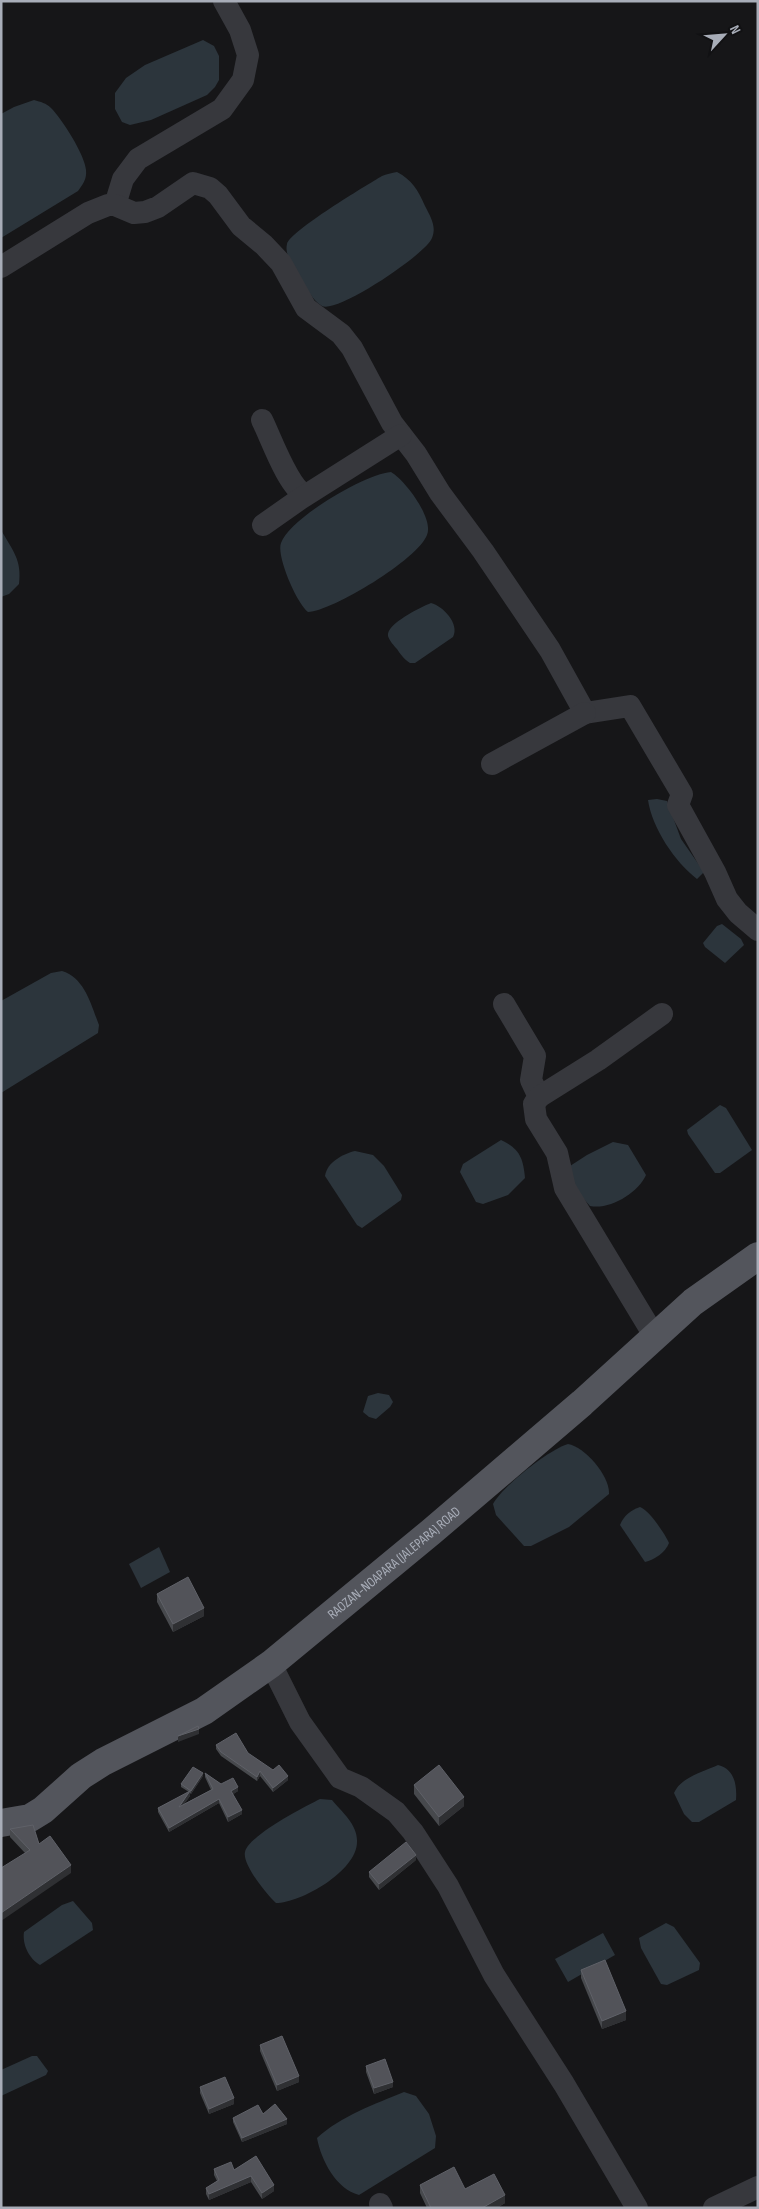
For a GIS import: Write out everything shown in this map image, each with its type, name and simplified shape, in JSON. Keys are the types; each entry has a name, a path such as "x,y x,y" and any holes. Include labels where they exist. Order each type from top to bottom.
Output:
{"main road":[{"name":"RAOZAN-NOAPARA (JALEPARA) ROAD","path":"1,1823 30,1818 43,1810 82,1776 103,1762 204,1711 271,1664 582,1403 692,1302 758,1256"}],"street":[{"path":"115,204 123,179 138,160 222,109 243,80 248,55 240,30 224,1"},
{"path":"1,267 88,213 108,205 115,204 134,212 145,212 158,207 193,183 210,188 218,195 241,226 264,245 281,263 306,308 341,334 352,348 392,423 416,454 440,494 483,551 550,650 585,713"},
{"path":"262,420 286,472 299,493 305,496"},
{"path":"263,525 401,435"},
{"path":"492,764 542,734 585,713 630,706 682,794 678,805 716,872 727,899 738,913 758,930"},
{"path":"504,1004 535,1056 531,1080 539,1097"},
{"path":"655,1337 565,1188 557,1153 536,1119 534,1104 539,1097 598,1060 662,1014"},
{"path":"271,1664 300,1722 340,1778 361,1787 396,1812 413,1832 448,1886 494,1975 564,2084 638,2208"},
{"path":"714,2208 758,2188"}],"shaded area":[{"path":"203,40 214,46 219,56 219,80 215,87 207,95 151,120 130,125 122,122 115,109 115,93 126,78 145,65"},
{"path":"34,100 49,106 67,128 85,163 86,176 78,191 1,238 1,114"},
{"path":"397,172 411,182 420,195 432,221 434,229 432,238 426,246 399,269 380,281 345,301 331,306 322,306 313,297 291,263 287,253 287,244 301,229 330,208 382,176"},
{"path":"391,472 404,483 423,510 428,528 427,535 408,557 374,582 336,603 308,612 298,600 288,579 280,549 281,543 287,533 298,522 330,499 364,480"},
{"path":"1,530 16,556 20,576 19,584 9,594 1,597"},
{"path":"431,603 449,616 455,632 453,637 415,663 410,663 390,641 389,631 392,626 405,616"},
{"path":"648,800 667,801 681,839 704,872 697,879 673,854 659,833 650,811"},
{"path":"722,924 741,939 744,945 725,963 705,947 703,943 717,926"},
{"path":"62,971 70,975 82,986 99,1025 98,1033 1,1093 1,1001 51,973"},
{"path":"720,1105 726,1108 752,1150 720,1173 715,1173 687,1130"},
{"path":"501,1140 512,1147 519,1155 522,1160 525,1178 508,1195 483,1204 476,1202 460,1172 463,1164"},
{"path":"613,1142 628,1145 646,1175 637,1188 622,1199 598,1207 590,1206 574,1188 570,1166"},
{"path":"355,1151 373,1155 384,1166 402,1195 401,1200 362,1228 357,1225 325,1176 332,1163 346,1154"},
{"path":"378,1393 389,1395 393,1402 376,1419 369,1417 363,1412 368,1396"},
{"path":"568,1444 575,1446 595,1463 605,1479 609,1494 569,1527 531,1546 524,1546 496,1515 493,1504 506,1488 538,1461 549,1453"},
{"path":"640,1507 652,1517 669,1543 659,1555 645,1562 620,1525 628,1513"},
{"path":"159,1547 170,1572 141,1588 129,1564"},
{"path":"718,1765 728,1770 734,1779 736,1800 699,1822 692,1822 684,1814 674,1793 677,1787 687,1779"},
{"path":"320,1799 332,1800 352,1824 357,1836 355,1853 348,1864 326,1883 299,1898 276,1903 261,1887 251,1871 247,1864 245,1852 248,1845 266,1830"},
{"path":"73,1901 92,1923 93,1930 40,1965 27,1951 24,1932 62,1905"},
{"path":"666,1923 674,1927 700,1963 699,1970 667,1985 661,1984 641,1948 639,1938"},
{"path":"603,1933 615,1955 568,1982 555,1959"},
{"path":"32,2056 37,2056 48,2071 46,2075 1,2096 1,2070"},
{"path":"404,2092 416,2096 429,2114 436,2136 435,2148 359,2195 351,2192 343,2187 331,2172 322,2155 317,2138 347,2117"}],"building":[{"path":"188,1577 204,1608 173,1624 157,1594"},
{"path":"198,1726 199,1729 178,1736"},
{"path":"236,1733 248,1753 273,1770 279,1765 288,1776 273,1788 260,1771 257,1777 221,1752 216,1745"},
{"path":"439,1765 464,1797 439,1817 414,1785"},
{"path":"193,1767 203,1773 191,1791 181,1784"},
{"path":"205,1773 221,1784 233,1778 238,1787 231,1791 242,1810 228,1817 219,1799 169,1828 158,1808 190,1791 179,1807 213,1789"},
{"path":"33,1825 39,1844 50,1836 71,1865 1,1913 1,1868 30,1850 10,1829"},
{"path":"406,1842 416,1855 379,1884 369,1872"},
{"path":"605,1960 626,2011 602,2021 581,1970"},
{"path":"282,2036 299,2076 277,2085 260,2045"},
{"path":"385,2059 393,2082 374,2088 366,2066"},
{"path":"225,2077 234,2098 209,2109 200,2087"},
{"path":"275,2104 287,2119 242,2138 233,2118 258,2105 263,2114"},
{"path":"256,2156 274,2185 262,2193 251,2176 209,2194 206,2188 219,2180 214,2169 231,2162 234,2170"},
{"path":"454,2167 465,2189 494,2174 505,2195 482,2208 431,2208 420,2185"}]}
